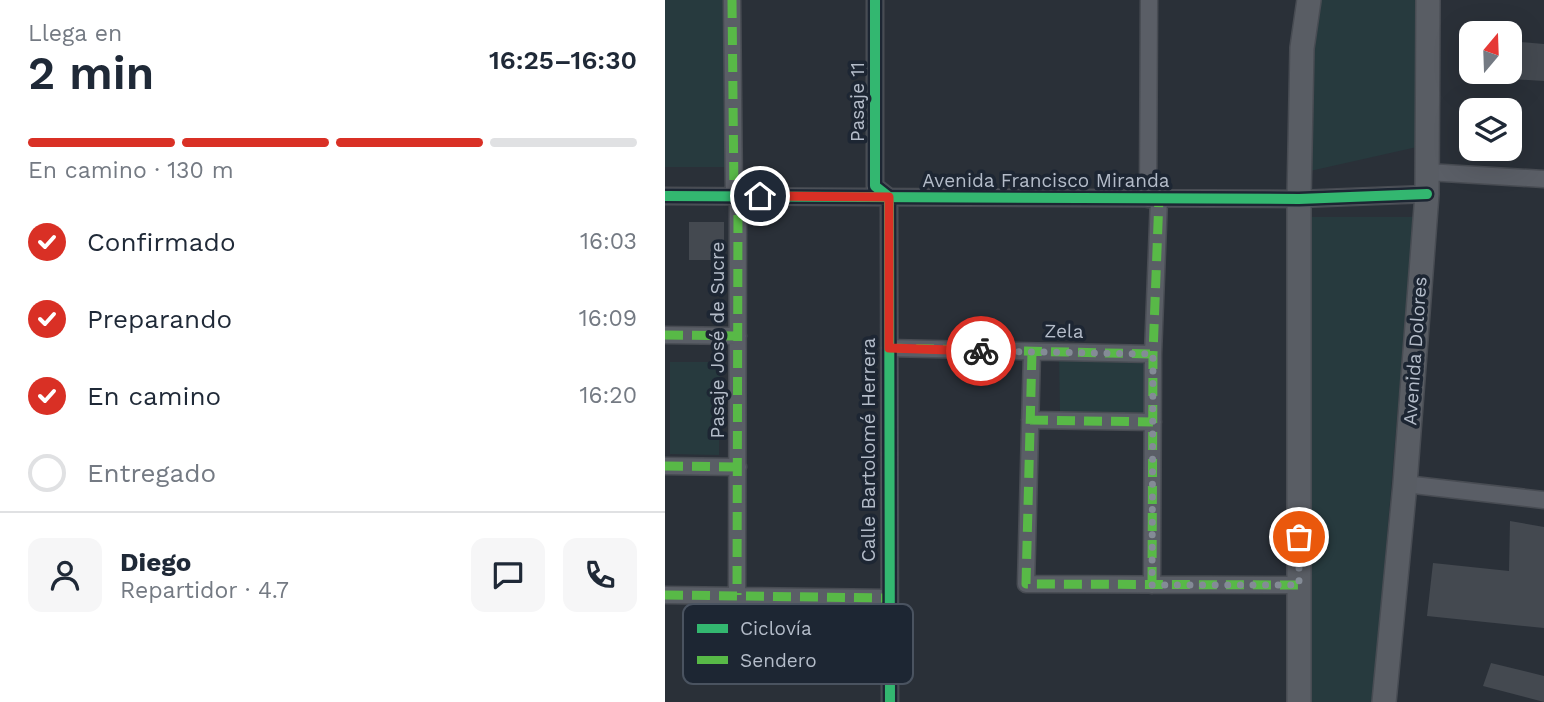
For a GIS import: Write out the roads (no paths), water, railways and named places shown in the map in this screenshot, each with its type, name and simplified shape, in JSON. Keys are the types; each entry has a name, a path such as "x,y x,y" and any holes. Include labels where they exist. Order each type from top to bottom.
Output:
{"main road":[{"path":"1299,702 1299,199 1302,48 1309,0"},
{"name":"Avenida Dolores","path":"1384,702 1405,484 1427,183 1428,0"}],"street":[{"name":"Pasaje 11","path":"875,0 875,186 889,197"},
{"path":"1149,0 1153,199 1152,585"},
{"name":"Pasaje José de Sucre","path":"733,1 734,195 738,204 737,595"},
{"name":"Avenida Francisco Miranda","path":"665,196 1299,199 1427,183 1544,179"},
{"name":"Calle Bartolomé Herrera","path":"889,197 890,604"},
{"path":"665,335 738,336"},
{"name":"Zela","path":"889,348 1153,354"},
{"path":"1032,352 1026,584 1299,585"},
{"path":"1030,420 1153,422"},
{"path":"665,466 738,467"},
{"path":"1405,484 1544,500"},
{"path":"665,595 890,598"},
{"name":"Calle Bartolomé Herrera","path":"890,684 890,702"}]}
